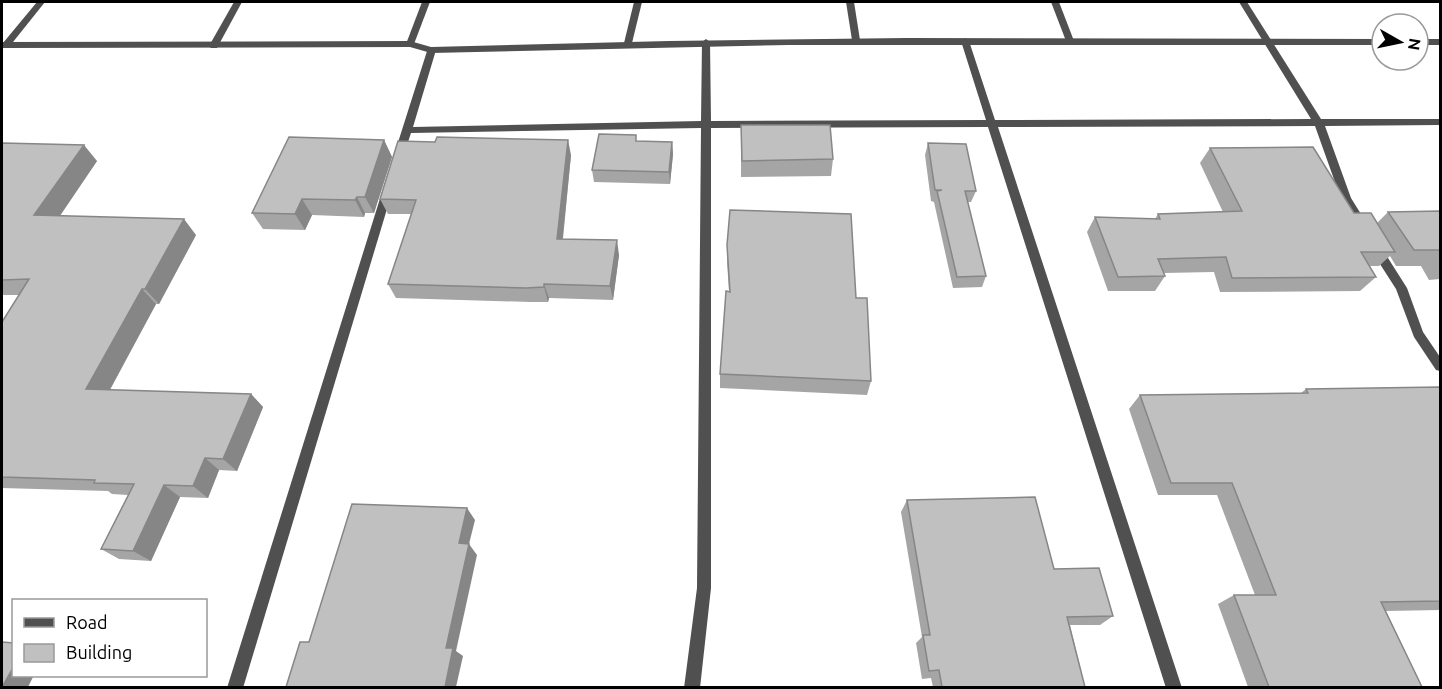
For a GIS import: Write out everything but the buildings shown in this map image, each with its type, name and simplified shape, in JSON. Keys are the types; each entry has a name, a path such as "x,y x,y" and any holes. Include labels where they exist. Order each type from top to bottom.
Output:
{"street":[{"path":"4,45 41,2"},
{"path":"214,46 238,2"},
{"path":"410,44 426,2"},
{"path":"628,43 638,2"},
{"path":"850,2 856,40"},
{"path":"1054,2 1070,41"},
{"path":"1244,2 1318,123 1346,199 1401,288 1418,334 1440,366"},
{"path":"4,45 410,44 431,50 628,43 856,40 1370,42"},
{"path":"965,41 1174,687"},
{"path":"692,687 704,588 706,42"},
{"path":"235,687 431,50"},
{"path":"406,130 614,124 993,125 1440,122"}]}
